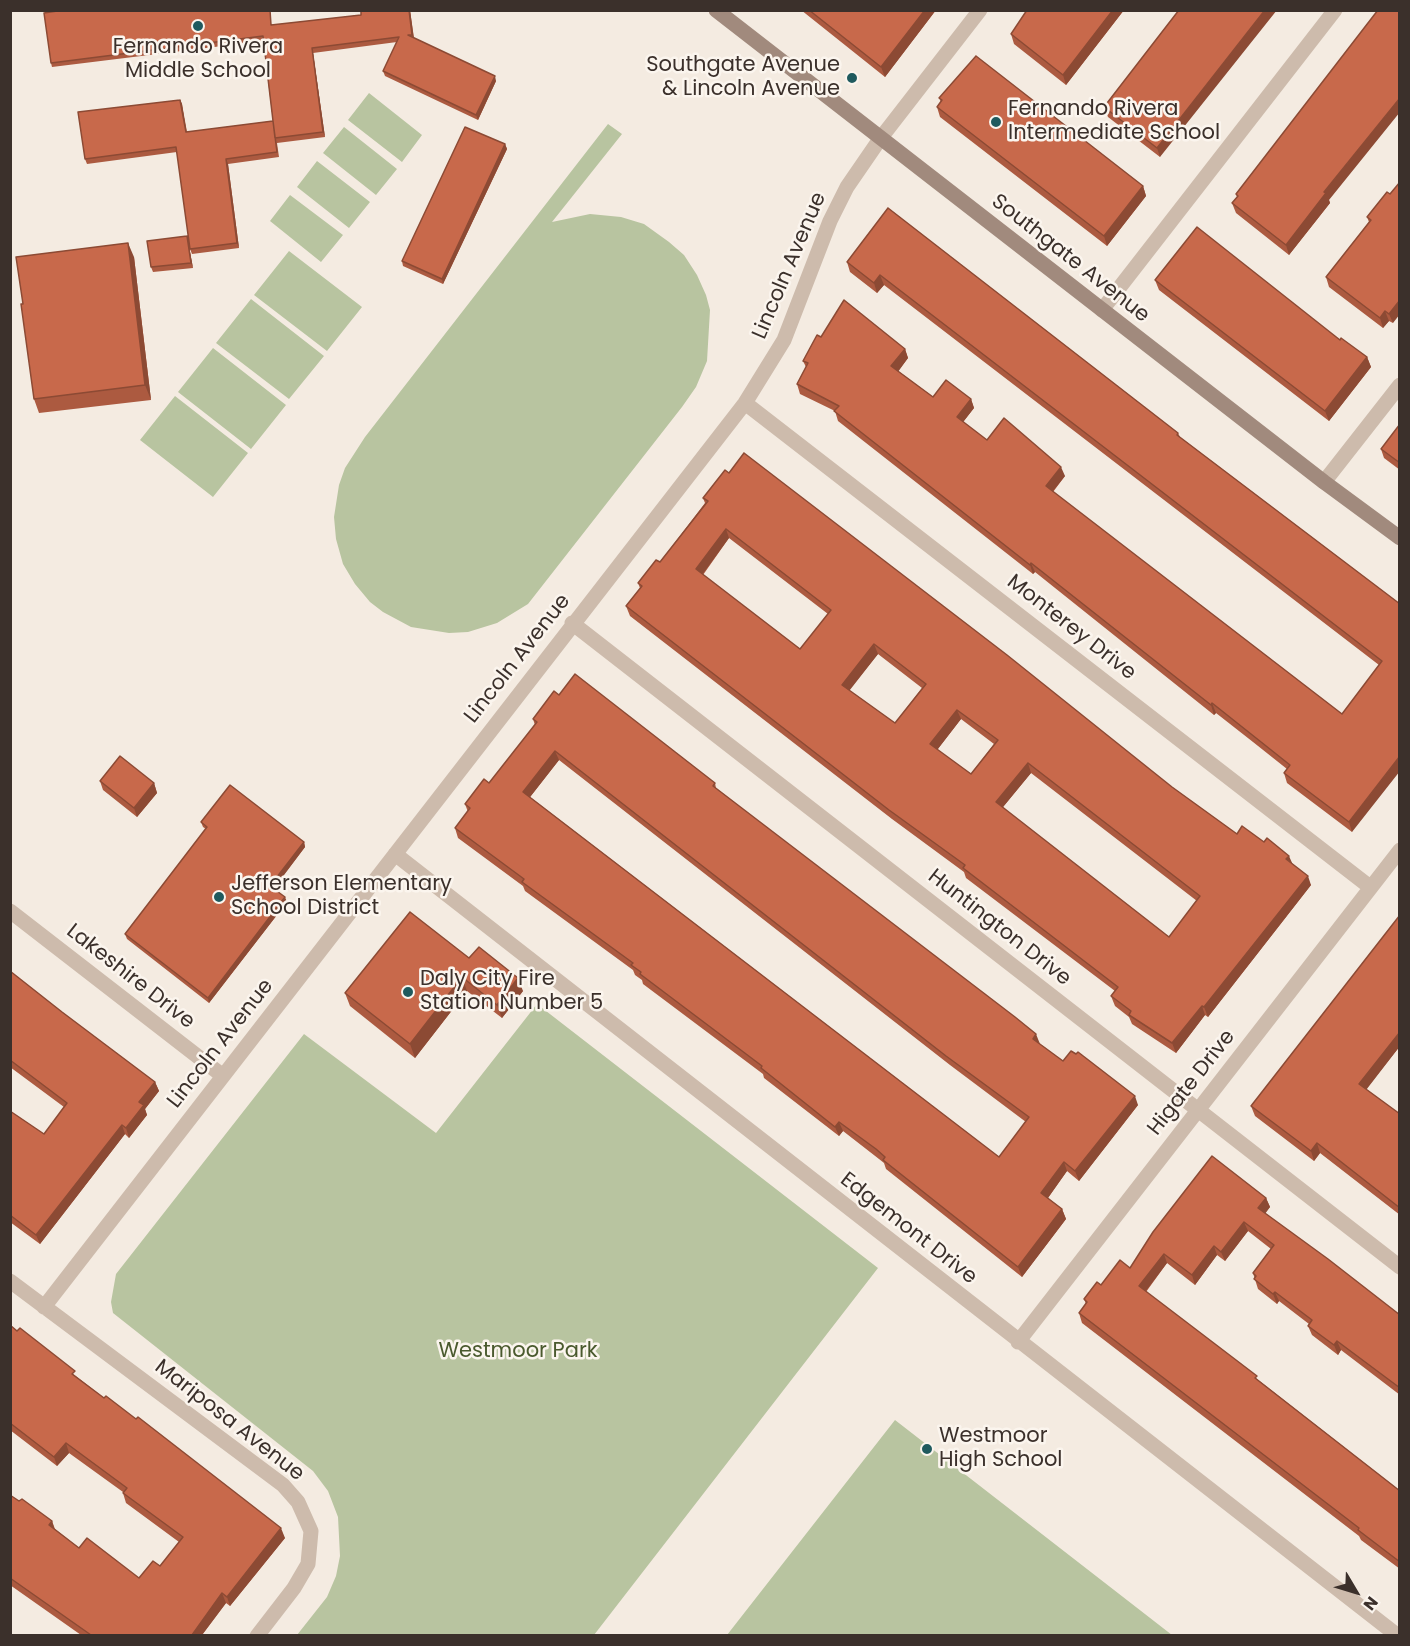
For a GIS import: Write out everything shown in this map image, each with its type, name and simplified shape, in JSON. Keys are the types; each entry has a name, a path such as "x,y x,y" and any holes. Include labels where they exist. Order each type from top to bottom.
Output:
{"street":[{"name":"Southgate Avenue","path":"716,10 1324,482 1400,538"},
{"name":"Lincoln Avenue","path":"44,1307 572,623 746,402 784,340 830,221 843,195 880,139 980,10"},
{"path":"1102,310 1335,10"},
{"path":"1324,482 1400,385"},
{"name":"Monterey Drive","path":"746,402 1370,887"},
{"name":"Huntington Drive","path":"572,623 1400,1267"},
{"name":"Higate Drive","path":"1018,1342 1400,850"},
{"name":"Edgemont Drive","path":"395,854 1018,1342 1398,1635"},
{"name":"Lakeshire Drive","path":"10,911 223,1076"},
{"name":"Mariposa Avenue","path":"10,1281 283,1485 298,1502 311,1531 308,1564 294,1588 257,1635"}],"green space":[{"path":"369,93 422,135 402,162 348,120"},
{"path":"608,124 622,134 552,222 590,214 621,217 644,224 684,255 697,275 710,310 707,361 696,387 682,407 528,604 497,623 468,632 449,633 411,627 370,602 355,584 343,564 336,539 334,517 339,485 345,468 365,437"},
{"path":"344,127 397,169 376,195 323,153"},
{"path":"317,161 370,202 349,228 297,187"},
{"path":"290,195 343,235 321,262 270,221"},
{"path":"289,251 362,307 327,351 254,295"},
{"path":"251,299 324,356 289,399 216,343"},
{"path":"213,348 286,405 251,449 178,392"},
{"path":"175,396 248,453 213,497 140,440"},
{"name":"Westmoor Park","path":"537,1004 878,1268 594,1635 297,1635 327,1597 336,1576 340,1556 338,1517 328,1491 313,1471 113,1313 111,1302 116,1274 304,1034 436,1133"},
{"path":"895,1420 1172,1635 727,1635"}],"building":[{"path":"64,10 270,10 271,25 361,15 361,10 409,10 412,35 408,35 495,76 476,115 383,71 399,37 312,48 323,132 275,138 263,36 51,63 44,13"},
{"path":"809,10 925,10 881,67"},
{"path":"1027,10 1113,10 1063,75 1011,34"},
{"path":"1179,10 1265,10 1157,148 1104,107"},
{"path":"1378,10 1400,10 1400,98 1324,192 1326,193 1286,245 1232,203 1238,196 1236,194"},
{"path":"976,56 1143,186 1104,236 937,107 942,100 939,98"},
{"path":"180,100 186,132 273,121 277,152 226,159 237,243 190,249 176,147 85,159 78,112"},
{"path":"465,127 505,144 442,279 402,261"},
{"path":"1400,182 1400,300 1389,314 1385,311 1380,318 1326,277 1371,220 1367,217 1387,192 1390,194"},
{"path":"888,208 1178,433 1177,435 1400,604 1400,756 1349,822 1284,773 1290,765 834,411 839,406 797,384 808,363 803,361 817,335 821,337 844,300 905,349 891,366 933,397 946,380 971,399 957,417 987,440 1004,418 1061,467 1046,486 1342,714 1382,661 880,275 874,283 847,262"},
{"path":"1197,227 1340,340 1341,338 1367,357 1325,411 1155,280"},
{"path":"187,236 191,263 151,267 147,241"},
{"path":"128,243 145,385 34,399 16,257"},
{"path":"1400,424 1400,463 1381,449"},
{"path":"744,453 1007,655 1172,787 1237,834 1242,826 1264,842 1267,838 1289,856 1286,859 1308,876 1204,1007 1202,1006 1172,1043 1129,1015 1131,1011 1111,996 1118,987 963,868 965,865 889,810 626,606 642,586 638,583 656,560 660,562 708,501 703,498 725,470 729,473","holes":["726,529 831,610 800,649 696,569","874,644 926,684 895,723 842,685","957,710 998,740 971,774 930,744","1028,763 1200,896 1169,937 996,802"]},
{"path":"575,674 715,783 713,786 1015,1017 1036,1034 1033,1039 1063,1061 1071,1051 1076,1054 1078,1052 1135,1096 1075,1171 1064,1162 1041,1193 1062,1209 1018,1267 883,1160 885,1157 876,1149 839,1122 835,1127 761,1068 762,1066 640,974 641,972 631,965 633,963 522,882 524,879 455,828 470,808 465,804 484,779 489,783 537,722 533,719 554,691 559,695","holes":["555,751 946,1056 1029,1117 999,1157 523,792"]},
{"path":"120,756 154,783 134,808 100,781"},
{"name":"Jefferson Elementary School District","path":"230,785 304,842 270,886 285,897 208,998 125,934 207,827 201,822"},
{"name":"Daly City Fire Station Number 5","path":"410,912 469,958 479,947 518,978 497,1005 462,977 410,1044 345,993"},
{"path":"1400,915 1400,1032 1359,1084 1400,1114 1400,1208 1317,1143 1311,1151 1251,1106"},
{"path":"10,971 155,1082 139,1102 144,1105 126,1128 122,1125 36,1235 10,1215 10,1111 44,1134 67,1103 10,1060"},
{"path":"1212,1156 1266,1198 1258,1208 1400,1315 1400,1388 1337,1341 1334,1345 1308,1326 1312,1320 1254,1279 1256,1276 1253,1273 1274,1245 1244,1222 1221,1252 1214,1246 1192,1275 1164,1254 1139,1286 1257,1376 1255,1378 1400,1491 1400,1562 1079,1313 1087,1302 1084,1299 1097,1282 1101,1285 1120,1260 1130,1268 1153,1232"},
{"path":"10,1325 17,1331 20,1328 75,1371 72,1374 136,1419 138,1417 281,1528 227,1597 222,1593 192,1635 91,1635 10,1578 10,1495 19,1501 22,1499 52,1521 49,1525 79,1548 87,1538 139,1578 153,1561 160,1566 183,1537 123,1493 127,1488 66,1443 54,1457 10,1423"}],"place":[{"name":"Fernando Rivera Middle School","path":"198,26"},
{"name":"Southgate Avenue & Lincoln Avenue","path":"852,78"},
{"name":"Fernando Rivera Intermediate School","path":"996,122"},
{"name":"Jefferson Elementary School District","path":"219,897"},
{"name":"Daly City Fire Station Number 5","path":"408,992"},
{"name":"Westmoor High School","path":"927,1449"}]}
